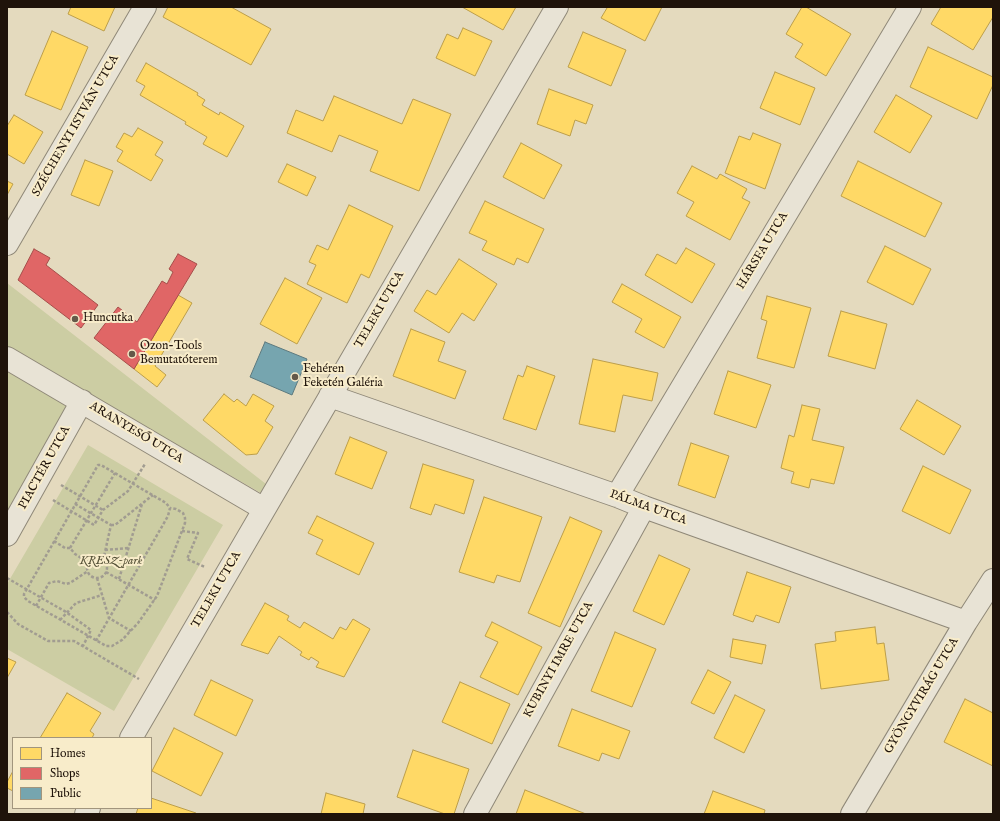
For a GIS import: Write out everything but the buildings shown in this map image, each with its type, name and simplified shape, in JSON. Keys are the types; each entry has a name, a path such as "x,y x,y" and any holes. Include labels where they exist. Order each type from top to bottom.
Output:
{"street":[{"name":"SZÉCHENYI ISTVÁN UTCA","path":"7,244 145,7"},
{"name":"TELEKI UTCA","path":"132,737 557,7"},
{"name":"HÁRSFA UTCA","path":"617,496 910,7"},
{"name":"ARANYESŐ UTCA","path":"7,358 264,509"},
{"name":"PÁLMA UTCA","path":"330,396 617,496 966,622"},
{"name":"PIACTÉR UTCA","path":"7,535 82,401"},
{"name":"KUBINYI IMRE UTCA","path":"475,814 644,507"},
{"name":"GYÖNGYVIRÁG UTCA","path":"852,814 966,622 993,580"}],"path":[{"path":"37,481 71,511 94,525 103,510 126,494 155,445"},
{"path":"98,465 101,465 133,484 166,503 170,508 176,509 183,513 185,523 155,600 138,624 122,640 112,646 106,646 36,606 24,597 26,589 98,465"},
{"path":"70,548 115,473"},
{"path":"37,481 80,496 103,510"},
{"path":"75,504 111,525 115,525 153,495"},
{"path":"119,579 142,504"},
{"path":"96,641 168,516 170,508"},
{"path":"103,561 111,525"},
{"path":"182,531 198,534 187,559 224,578"},
{"path":"54,542 65,548 70,548 75,554 89,563"},
{"path":"105,550 129,548"},
{"path":"95,559 103,561 106,564 106,572 103,576 97,578 93,577 88,571 89,563 95,559"},
{"path":"36,606 49,583 57,581 62,583 70,583 88,571"},
{"path":"106,572 155,600"},
{"path":"7,578 66,612 91,630 83,646"},
{"path":"97,578 109,618 131,631"},
{"path":"60,620 76,602 102,595"},
{"path":"7,612 18,624 48,641 74,641 159,690"}],"green space":[{"path":"7,283 266,484 261,493 80,389 7,517"},
{"name":"KRESZ-park","path":"88,445 223,525 114,711 7,649 7,584"}],"place":[{"name":"Huncutka","path":"75,319"},
{"name":"Ozon-Tools Bemutatóterem","path":"132,354"},
{"name":"Fehéren Feketén Galéria","path":"295,377"}]}
